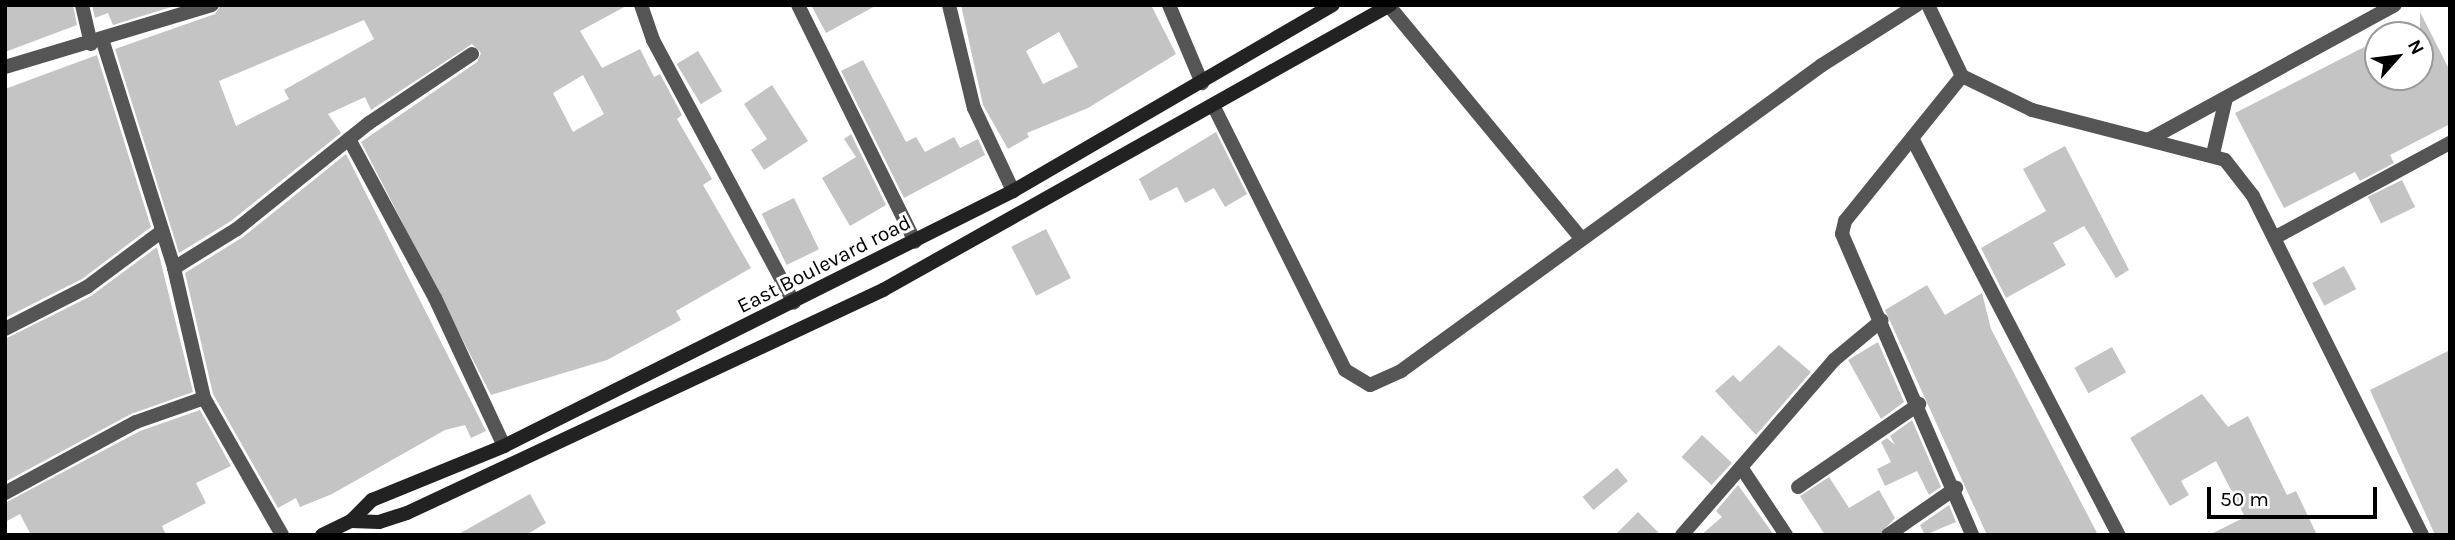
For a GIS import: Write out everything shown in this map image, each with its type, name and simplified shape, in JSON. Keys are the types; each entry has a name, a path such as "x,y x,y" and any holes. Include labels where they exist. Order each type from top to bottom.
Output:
{"main road":[{"name":"East Boulevard road","path":"322,535 351,521 372,500 504,446 1013,191 1334,5"},
{"path":"351,521 379,522 407,513 883,290 1214,107 1390,6"}],"street":[{"path":"82,5 174,268 204,398 282,535"},
{"path":"5,67 97,42 212,5"},
{"path":"641,5 653,40 794,303"},
{"path":"798,5 915,242"},
{"path":"949,5 974,108 1013,191"},
{"path":"1170,5 1202,83"},
{"path":"1214,107 1345,370 1359,382 1387,380 1581,238 1917,5"},
{"path":"1928,5 1962,76 2032,110 2213,154 2238,174 2274,238 2422,535"},
{"path":"2150,139 2395,5"},
{"path":"1390,6 1581,238"},
{"path":"174,268 282,196 349,139 472,54"},
{"path":"1962,76 1914,142 1845,221 1842,234 1956,488 1972,535"},
{"path":"2213,154 2226,98"},
{"path":"349,139 435,298 504,446"},
{"path":"1914,142 2119,535"},
{"path":"2274,238 2450,143"},
{"path":"5,330 87,287 162,231"},
{"path":"1682,535 1835,360 1882,320"},
{"path":"5,493 136,422 204,398"},
{"path":"1798,487 1919,404"},
{"path":"1741,467 1786,535"},
{"path":"1888,535 1956,488"}],"building":[{"path":"5,5 73,5 77,25 5,52"},
{"path":"92,5 178,5 113,25 108,13 95,18"},
{"path":"221,5 628,5 580,31 602,68 640,49 654,77 660,74 682,115 677,119 712,179 703,185 751,268 676,311 681,320 607,360 491,395 361,142 477,62 481,53 472,44 371,110 365,97 328,114 341,133 231,221 179,253 115,49 215,14","holes":["364,20 374,39 284,90 289,99 236,126 219,81","583,75 604,114 573,132 553,93"]},
{"path":"811,5 877,5 826,33"},
{"path":"961,5 1151,5 1176,54 1088,108 1027,133 1029,137 1008,149 983,105","holes":["1059,32 1078,67 1043,84 1026,51"]},
{"path":"2434,40 2450,71 2450,124 2390,155 2394,163 2360,181 2355,172 2284,208 2235,113 2364,47 2364,91 2434,91"},
{"path":"698,51 722,91 701,104 677,64"},
{"path":"97,55 151,227 82,279 5,318 5,89"},
{"path":"863,60 906,142 916,137 925,152 954,137 960,148 978,139 985,155 904,198 841,71"},
{"path":"772,85 808,141 764,170 751,150 767,139 744,104"},
{"path":"1216,132 1247,194 1225,207 1214,188 1185,203 1177,187 1150,201 1139,179"},
{"path":"851,134 886,205 850,226 822,178 856,157 844,139"},
{"path":"2065,146 2129,270 2116,278 2084,226 2053,243 2066,265 2006,298 1981,248 2046,211 2023,169"},
{"path":"346,154 486,431 471,438 465,425 445,430 332,494 300,507 296,498 278,508 213,394 185,273 243,237"},
{"path":"2402,180 2415,207 2381,224 2368,197"},
{"path":"794,198 819,249 787,265 762,214"},
{"path":"1046,229 1071,278 1036,296 1011,247"},
{"path":"157,247 193,392 131,414 5,482 5,339 91,296"},
{"path":"2344,266 2356,289 2324,306 2312,283"},
{"path":"1927,285 1945,315 1982,293 1991,329 2098,535 1987,535 1885,310"},
{"path":"1878,342 1904,402 1881,419 1848,360"},
{"path":"1779,345 1811,372 1756,435 1715,391 1733,375 1740,382"},
{"path":"2112,347 2126,372 2088,393 2074,368"},
{"path":"2450,350 2450,535 2435,535 2370,390"},
{"path":"2202,394 2228,427 2248,416 2287,495 2296,491 2317,535 2209,535 2245,517 2216,461 2181,481 2189,495 2170,506 2130,438"},
{"path":"200,410 231,466 196,483 206,503 162,526 166,535 31,535 20,514 5,522 5,503 140,431"},
{"path":"1912,420 1941,487 1929,495 1917,471 1885,486 1877,469 1891,462 1881,442 1887,438 1895,445 1890,436"},
{"path":"1702,435 1732,463 1712,485 1682,457"},
{"path":"1617,468 1628,481 1593,510 1583,497"},
{"path":"1829,477 1849,508 1879,490 1895,518 1879,535 1825,535 1800,496"},
{"path":"1738,485 1774,535 1701,535 1722,517 1716,511"},
{"path":"530,494 546,523 526,535 457,535"},
{"path":"1949,505 1956,522 1925,535 1920,525"},
{"path":"1638,512 1661,535 1615,535"}]}
